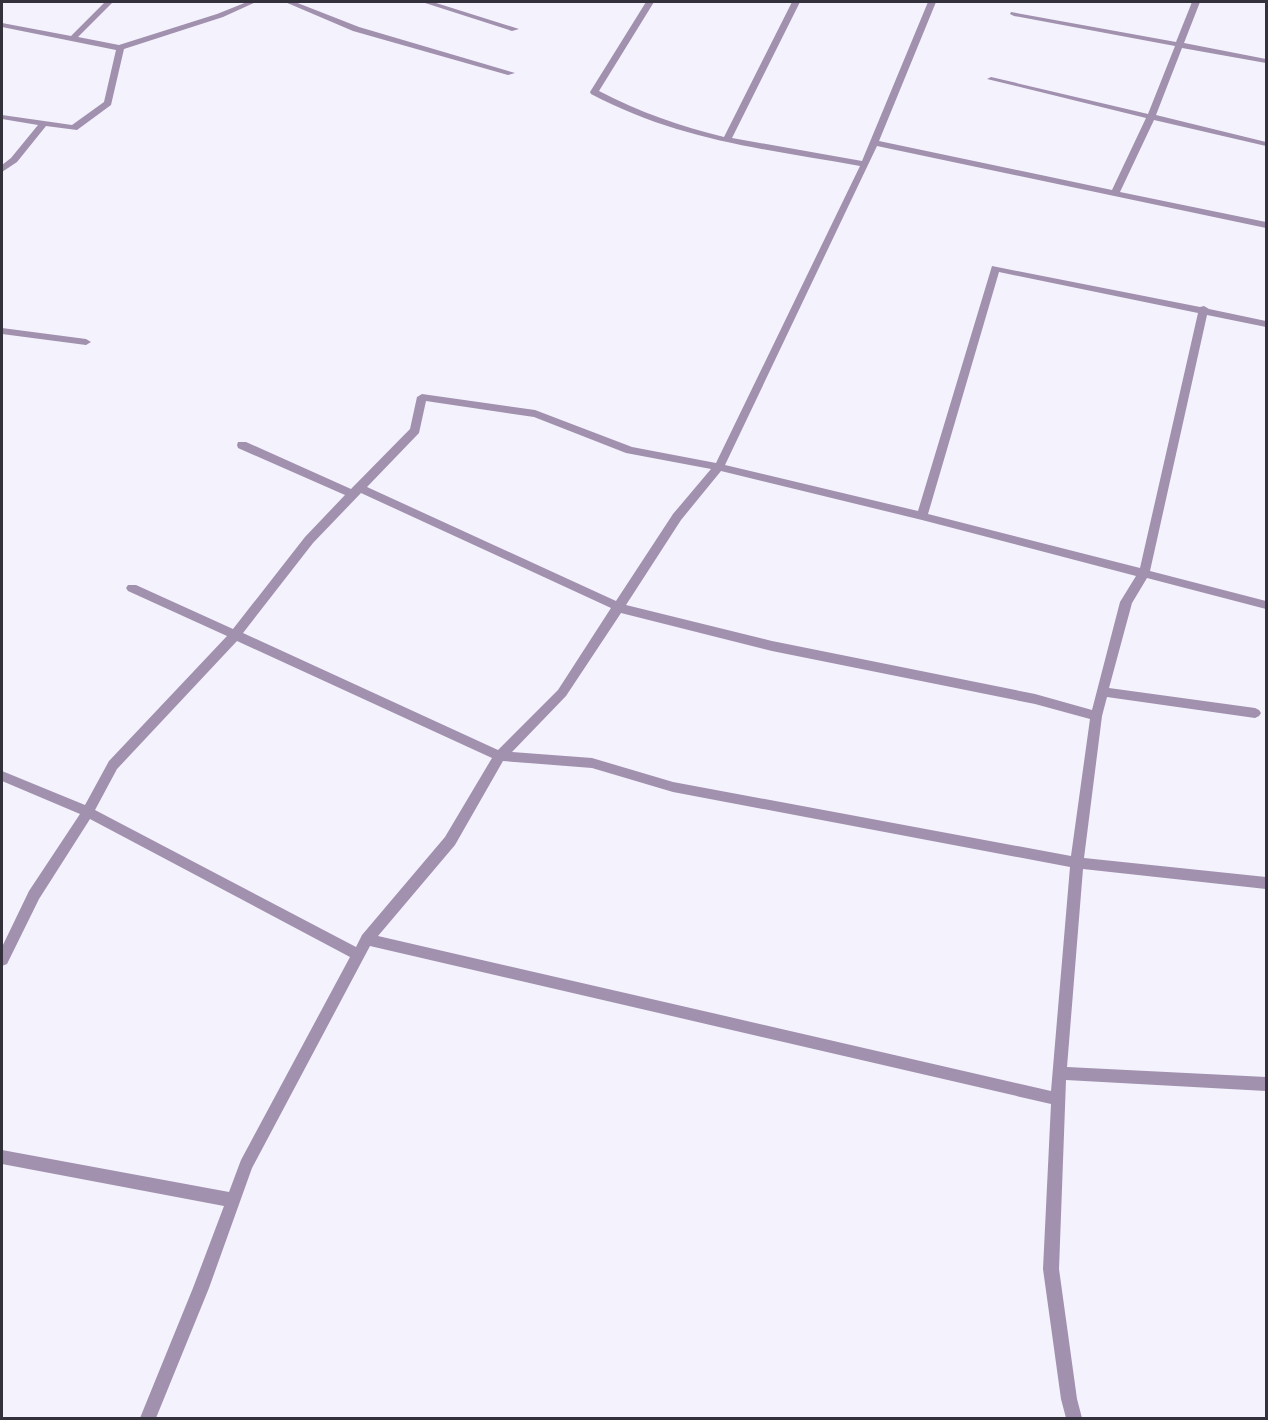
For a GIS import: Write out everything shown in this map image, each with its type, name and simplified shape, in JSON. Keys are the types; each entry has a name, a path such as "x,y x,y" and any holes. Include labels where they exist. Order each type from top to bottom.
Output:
{"street":[{"path":"72,39 109,2"},
{"path":"2,25 120,48 154,35 229,13 252,2"},
{"path":"289,2 356,29 511,73"},
{"path":"426,2 515,29"},
{"path":"650,2 594,92 620,108 727,139 866,164"},
{"path":"727,139 796,2"},
{"path":"148,1419 246,1165 367,939 450,841 500,756 561,693 677,517 718,467 866,164 932,2"},
{"path":"1115,193 1151,117 1178,43 1196,2"},
{"path":"1014,14 1266,61"},
{"path":"2,117 74,128 108,103 120,48"},
{"path":"991,79 1266,144"},
{"path":"2,169 14,160 43,124"},
{"path":"874,143 1266,225"},
{"path":"922,516 995,268 1204,309 1266,324"},
{"path":"1074,1419 1069,1399 1051,1269 1059,1073 1077,863 1096,716 1126,602 1144,573 1204,309"},
{"path":"2,331 86,342"},
{"path":"2,960 34,896 88,812 113,765 235,635 309,540 415,430 422,397 535,414 630,450 718,467 922,516 1266,605"},
{"path":"242,444 355,490 618,607 772,646 1035,699 1096,716"},
{"path":"132,588 500,756 592,763 673,787 1077,863 1266,883"},
{"path":"1102,692 1255,713"},
{"path":"2,776 88,812 359,955"},
{"path":"367,939 1058,1099"},
{"path":"1059,1073 1266,1084"},
{"path":"2,1157 234,1200"}]}
